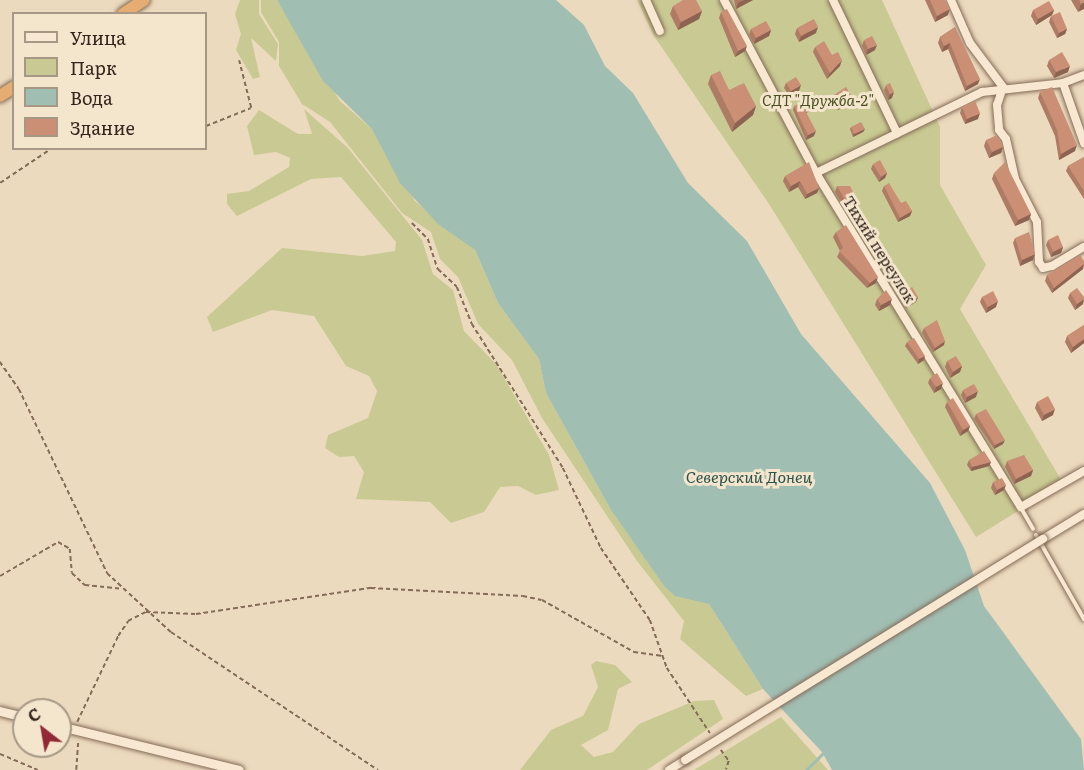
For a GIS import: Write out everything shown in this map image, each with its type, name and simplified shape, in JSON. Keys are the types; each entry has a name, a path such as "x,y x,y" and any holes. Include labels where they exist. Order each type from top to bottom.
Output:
{"highway":[{"path":"126,12 142,1"}],"street":[{"path":"646,0 660,31"},
{"name":"Тихий переулок","path":"724,0 816,173 1021,507"},
{"path":"833,0 897,133"},
{"path":"951,0 970,43 1003,87"},
{"path":"816,173 944,108 1003,87 1063,83 1084,75"},
{"path":"1063,83 1084,143"},
{"path":"1003,87 997,105 999,130 1015,179 1037,222 1039,261 1043,268 1052,266 1084,247"},
{"path":"1021,507 1084,471"},
{"path":"669,770 1040,537 1084,514"},
{"path":"72,729 239,770"}],"lane":[{"path":"1021,507 1032,529"},
{"path":"1040,537 1084,619"}],"path":[{"path":"207,126 251,108 239,61"},
{"path":"0,183 49,150"},
{"path":"412,223 428,239 438,269 457,287 472,324 563,468 601,548 650,620 663,656 729,761 726,770"},
{"path":"0,362 19,389 107,573 146,612 378,770"},
{"path":"0,576 58,542 70,549 72,573 85,585 123,589"},
{"path":"76,770 77,721 118,636 128,621 146,612 196,614 371,588 523,596 542,600 634,652 663,656"},
{"path":"0,754 38,770"}],"green space":[{"path":"240,0 259,0 259,14 278,44 276,61 251,38 260,77 253,79 236,50 241,34 235,14"},
{"path":"261,0 277,0 340,101 372,129 415,201 475,250 498,303 539,359 546,393 611,510 651,566 709,604 763,689 746,696 680,639 684,621 637,561 542,418 512,360 478,324 458,277 440,259 431,232 402,213 330,122 302,104 279,66 279,42 261,12"},
{"name":"СДТ \"Дружба-2\"","path":"637,0 882,0 940,127 940,185 986,265 960,309 1063,483 976,537 769,204 654,36"},
{"path":"304,109 348,148 422,240 433,274 453,290 464,331 496,364 549,455 559,490 536,495 518,486 500,487 484,512 451,523 430,502 356,499 364,472 354,456 339,457 325,448 328,435 368,418 377,391 369,376 346,366 314,316 272,310 213,332 207,317 282,248 362,256 395,251 396,242 341,177 311,179 237,216 227,204 227,194 249,191 289,167 290,158 276,152 254,155 247,126 259,110 298,134 312,134"},
{"path":"596,661 615,665 632,682 618,689 608,730 581,745 594,757 613,752 639,724 694,701 714,700 723,719 647,770 520,770 551,730 583,716 598,687 591,665"},
{"path":"781,717 828,770 694,770"}],"water":[{"name":"Северский Донец","path":"277,0 556,0 584,25 605,66 633,93 688,183 747,241 801,334 930,483 965,550 984,606 1081,739 1084,770 832,770 822,752 763,689 709,604 675,596 665,587 611,510 546,393 539,359 498,303 475,250 438,224 400,183 372,129 323,81"}],"building":[{"path":"683,0 696,0 702,11 681,22 673,6"},
{"path":"930,0 945,0 950,9 937,16"},
{"path":"1049,1 1054,10 1038,19 1033,10"},
{"path":"727,9 747,46 738,51 721,12"},
{"path":"1060,12 1067,29 1059,33 1051,16"},
{"path":"814,19 818,27 801,36 797,28"},
{"path":"766,21 771,30 756,38 751,29"},
{"path":"955,27 980,79 967,86 950,43 944,46 940,37"},
{"path":"872,36 877,45 868,49 864,40"},
{"path":"824,41 832,55 838,52 842,60 830,73 815,47"},
{"path":"1062,52 1070,66 1056,72 1049,60"},
{"path":"720,71 729,90 744,83 756,106 735,123 711,75"},
{"path":"796,77 801,85 791,91 786,83"},
{"path":"890,83 894,92 890,94 886,85"},
{"path":"846,87 852,97 841,104 834,95"},
{"path":"1052,87 1077,145 1061,154 1057,130 1040,92"},
{"path":"808,99 811,107 805,110 816,131 808,135 794,106"},
{"path":"975,101 980,113 967,119 962,107"},
{"path":"861,122 865,129 854,134 851,127"},
{"path":"997,135 1003,147 992,152 986,140"},
{"path":"1084,157 1084,191 1068,166"},
{"path":"880,160 887,173 881,177 873,164"},
{"path":"809,162 819,188 807,194 800,181 791,186 785,176"},
{"path":"1005,162 1031,214 1018,220 994,173"},
{"path":"889,183 901,203 906,201 912,211 900,218 884,186"},
{"path":"837,186 850,186 859,204 850,208"},
{"path":"865,220 878,242 873,245 860,224"},
{"path":"846,225 878,277 870,283 839,251 843,248 836,232"},
{"path":"1029,232 1035,254 1022,260 1015,238"},
{"path":"1058,235 1063,247 1053,252 1048,240"},
{"path":"1080,255 1084,264 1054,288 1047,275"},
{"path":"912,287 918,297 908,303 902,293"},
{"path":"1077,288 1084,299 1077,304 1070,293"},
{"path":"886,290 892,299 881,305 877,299"},
{"path":"993,291 998,301 988,307 982,297"},
{"path":"937,320 945,341 935,348 924,328"},
{"path":"1084,325 1084,339 1073,347 1067,336"},
{"path":"914,338 925,356 919,359 907,342"},
{"path":"956,356 962,366 953,372 947,361"},
{"path":"937,373 943,383 936,387 930,378"},
{"path":"974,384 978,391 967,397 963,390"},
{"path":"1048,396 1055,409 1044,415 1037,402"},
{"path":"953,398 970,426 963,430 947,402"},
{"path":"986,409 1005,440 995,445 976,414"},
{"path":"984,451 991,462 972,467 969,460"},
{"path":"1024,455 1033,470 1016,479 1007,461"},
{"path":"1002,478 1006,485 997,490 993,482"}],"waterway":[{"path":"806,770 826,750"}]}
